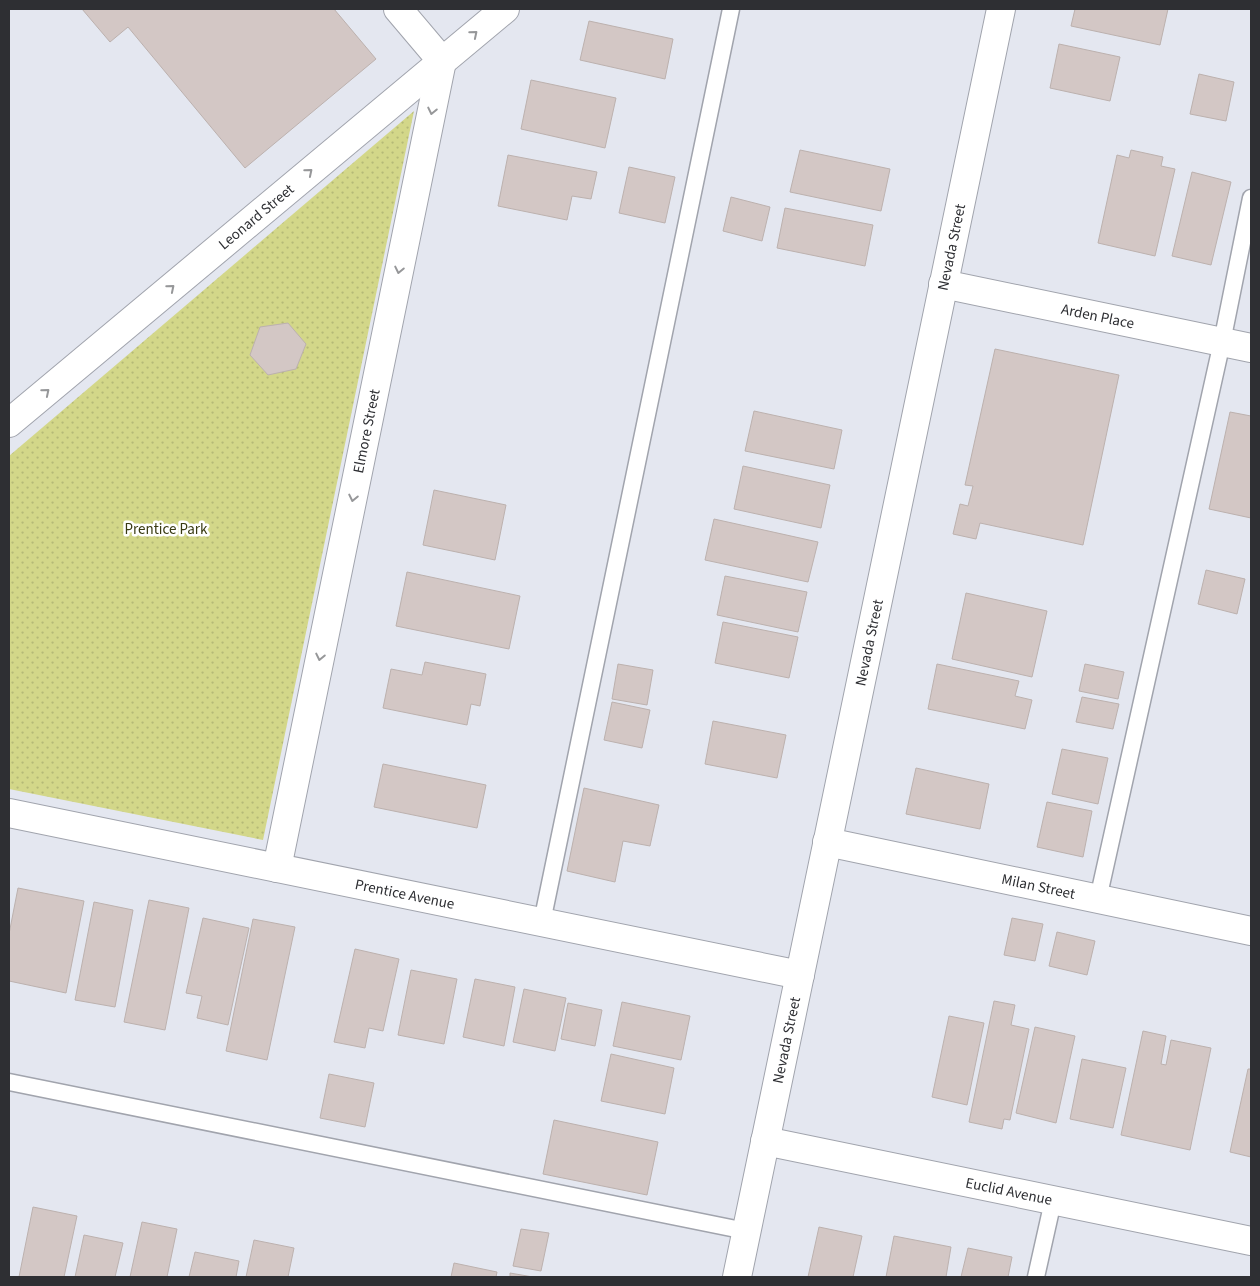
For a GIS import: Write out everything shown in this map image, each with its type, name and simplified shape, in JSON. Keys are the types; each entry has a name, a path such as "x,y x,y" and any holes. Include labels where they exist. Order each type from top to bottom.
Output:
{"street":[{"path":"398,9 442,61"},
{"name":"Leonard Street","path":"9,423 505,9"},
{"name":"Nevada Street","path":"737,1277 1001,9"},
{"name":"Elmore Street","path":"277,868 442,61"},
{"name":"Arden Place","path":"943,284 1251,348"},
{"name":"Prentice Avenue","path":"9,813 800,975"},
{"name":"Milan Street","path":"827,842 1251,931"},
{"name":"Euclid Avenue","path":"765,1141 1251,1242"}],"lane":[{"path":"542,922 732,9"},
{"path":"1098,899 1222,342 1251,198"},
{"path":"9,1082 746,1232"},
{"path":"1036,1277 1053,1201"}],"green space":[{"name":"Prentice Park","path":"414,111 263,840 9,789 9,456"}],"building":[{"path":"82,9 334,9 376,59 245,168 128,27 110,42"},
{"path":"1075,9 1168,9 1160,45 1071,26"},
{"path":"589,21 673,39 665,79 580,60"},
{"path":"1059,44 1120,57 1110,101 1050,88"},
{"path":"1199,74 1234,82 1226,121 1190,114"},
{"path":"531,80 616,98 605,148 521,129"},
{"path":"800,150 890,169 881,211 790,192"},
{"path":"1131,150 1163,157 1161,166 1175,169 1155,256 1098,243 1117,155 1129,158"},
{"path":"508,155 597,172 591,199 572,196 567,220 498,206"},
{"path":"629,167 675,177 665,223 619,213"},
{"path":"1192,172 1231,182 1211,265 1172,256"},
{"path":"731,197 770,207 762,241 723,231"},
{"path":"785,208 873,225 865,266 777,248"},
{"path":"288,323 306,344 296,369 268,375 250,355 260,327"},
{"path":"995,349 1119,375 1083,545 980,523 976,539 953,534 960,504 968,506 973,486 965,485"},
{"path":"754,411 842,430 834,469 745,451"},
{"path":"1230,412 1251,416 1251,518 1209,509"},
{"path":"743,466 830,485 821,528 734,509"},
{"path":"434,490 506,505 495,560 423,545"},
{"path":"714,519 818,542 808,582 705,560"},
{"path":"1206,570 1245,579 1237,614 1198,604"},
{"path":"407,572 520,596 509,649 396,626"},
{"path":"725,576 807,592 798,632 717,615"},
{"path":"966,593 1047,611 1032,677 952,659"},
{"path":"723,622 798,637 789,678 715,663"},
{"path":"425,662 486,674 480,706 471,704 467,725 383,708 391,669 422,675"},
{"path":"618,664 653,670 647,705 612,699"},
{"path":"937,664 1019,681 1015,696 1032,700 1025,729 928,709"},
{"path":"1085,664 1124,672 1118,699 1079,691"},
{"path":"1082,697 1119,704 1113,729 1076,722"},
{"path":"612,702 650,710 642,748 604,740"},
{"path":"713,721 786,735 777,778 705,764"},
{"path":"1062,749 1108,758 1098,804 1052,794"},
{"path":"383,764 486,785 477,828 374,807"},
{"path":"916,768 989,784 980,829 906,814"},
{"path":"584,788 659,805 650,846 623,841 615,882 567,871"},
{"path":"1047,802 1092,811 1083,857 1037,847"},
{"path":"18,888 84,901 66,993 9,981 9,934"},
{"path":"149,900 189,908 165,1030 124,1022"},
{"path":"94,902 133,910 115,1007 75,1000"},
{"path":"203,918 249,928 228,1025 197,1018 202,996 186,993"},
{"path":"1012,918 1043,924 1035,961 1004,955"},
{"path":"253,919 295,927 267,1060 226,1051"},
{"path":"1057,932 1095,941 1087,975 1049,966"},
{"path":"355,949 399,959 383,1031 369,1028 365,1048 334,1042"},
{"path":"411,970 457,979 444,1044 398,1035"},
{"path":"475,979 515,987 504,1046 463,1037"},
{"path":"524,989 566,998 555,1051 513,1042"},
{"path":"994,1001 1015,1005 1011,1025 1029,1029 1010,1120 1004,1119 1002,1129 969,1122"},
{"path":"622,1002 690,1016 681,1060 613,1046"},
{"path":"568,1003 602,1010 595,1046 561,1039"},
{"path":"949,1016 984,1023 967,1105 932,1097"},
{"path":"1035,1027 1075,1036 1056,1123 1016,1113"},
{"path":"1143,1031 1166,1036 1161,1064 1166,1065 1171,1040 1211,1048 1190,1150 1121,1135"},
{"path":"611,1054 674,1068 665,1114 601,1101"},
{"path":"1082,1059 1126,1068 1113,1128 1070,1119"},
{"path":"1248,1069 1251,1069 1251,1157 1230,1152"},
{"path":"329,1074 374,1083 365,1127 320,1118"},
{"path":"554,1120 658,1142 647,1195 543,1174"},
{"path":"33,1207 77,1216 64,1277 19,1277"},
{"path":"142,1222 177,1229 167,1277 130,1277"},
{"path":"819,1227 862,1236 853,1277 808,1277"},
{"path":"521,1229 549,1233 541,1271 513,1266"},
{"path":"84,1235 123,1243 115,1277 75,1277"},
{"path":"894,1236 951,1247 946,1277 886,1277"},
{"path":"254,1240 294,1248 288,1277 246,1277"},
{"path":"968,1248 1012,1257 1008,1277 961,1277"},
{"path":"195,1252 239,1261 236,1277 189,1277"},
{"path":"454,1263 497,1272 496,1277 451,1277"},
{"path":"510,1273 533,1277 510,1277"}]}
